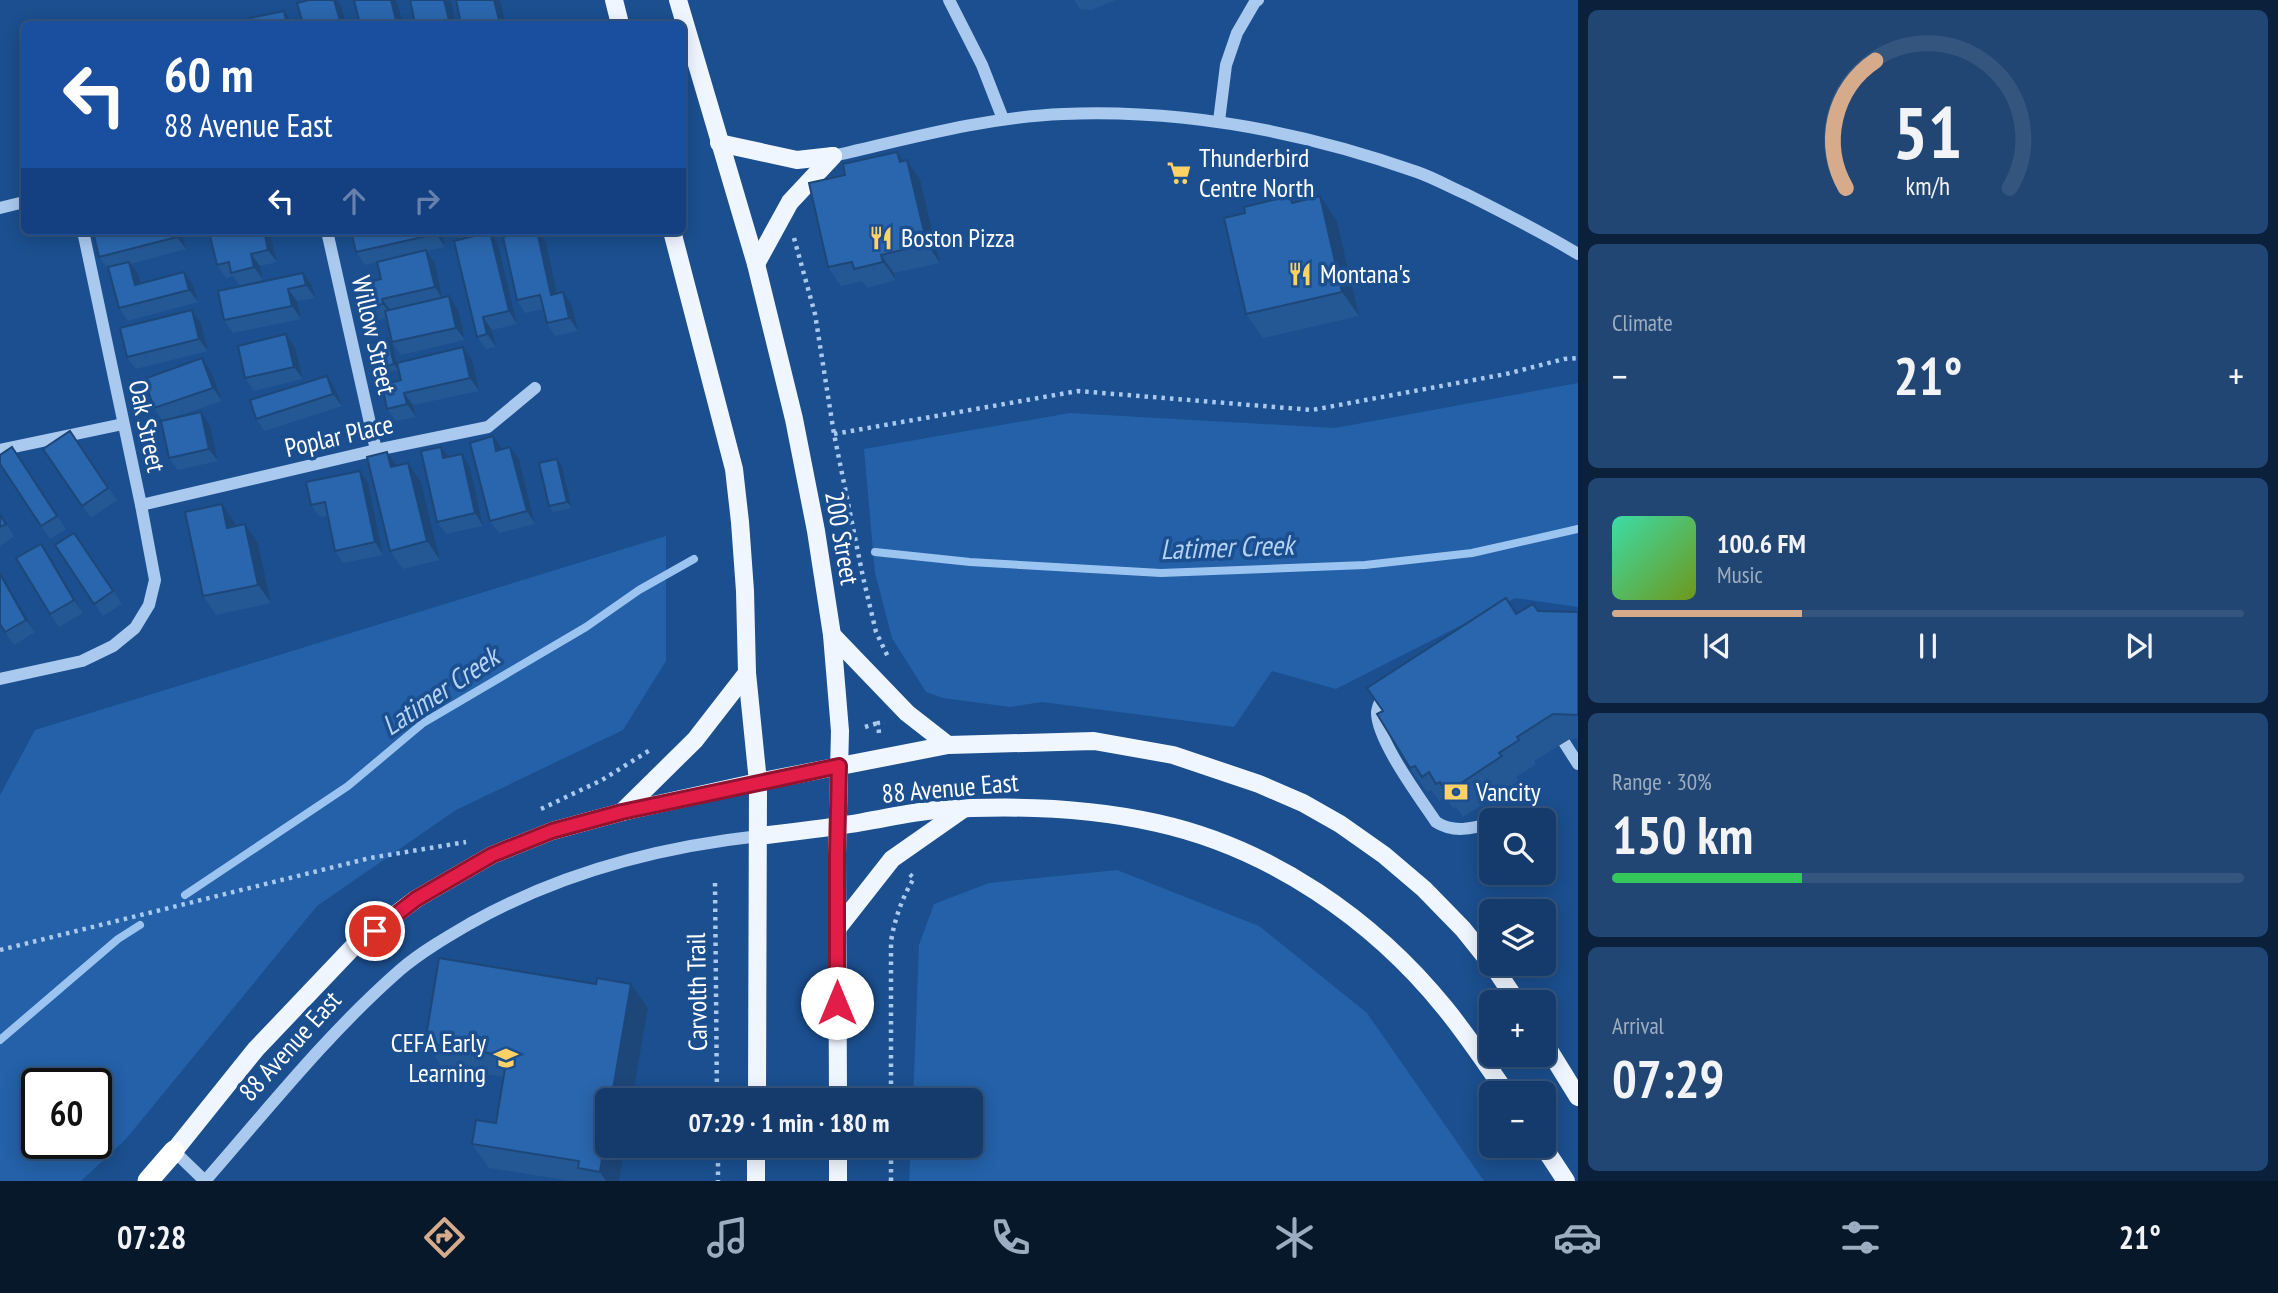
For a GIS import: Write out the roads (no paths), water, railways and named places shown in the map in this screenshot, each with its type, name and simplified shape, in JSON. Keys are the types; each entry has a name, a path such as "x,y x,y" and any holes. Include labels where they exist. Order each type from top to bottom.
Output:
{"highway":[{"path":"148,1181 174,1151"}],"main road":[{"path":"614,0 619,21"},
{"name":"200 Street","path":"678,0 684,21"},
{"name":"200 Street","path":"686,28 755,264 794,419 816,531 832,635 840,731 838,1088"},
{"path":"719,144 797,160 833,156"},
{"path":"755,264 790,202 833,156"},
{"path":"673,235 734,469 745,592 747,673 758,782 757,1088"},
{"path":"832,635 907,713 948,745"},
{"path":"622,812 695,740 747,673"},
{"name":"88 Avenue East","path":"174,1151 256,1049 354,946 416,899 492,855 552,831 622,812 948,745 1094,741 1173,755 1259,784 1303,803 1340,824 1384,855 1424,889 1479,949"},
{"name":"88 Avenue East","path":"758,836 936,810 1029,808 1095,812 1158,823 1236,848 1314,888 1389,948 1445,1007 1498,1081"},
{"path":"837,929 892,859 962,810"},
{"path":"1556,1061 1578,1097"},
{"path":"756,1181 757,1158"},
{"path":"838,1158 838,1181"},
{"path":"1551,1158 1566,1181"}],"street":[{"path":"949,0 982,65 1003,119"},
{"path":"1219,121 1226,65 1237,33 1258,0"},
{"path":"833,156 1003,119 1106,113 1219,121 1299,138 1420,173 1505,213 1578,254"},
{"path":"0,208 21,203"},
{"name":"Oak Street","path":"0,679 82,662 113,646 135,628 149,605 155,580 84,235"},
{"name":"Willow Street","path":"328,235 376,450"},
{"name":"Poplar Place","path":"141,505 376,450 488,427 535,388"},
{"path":"0,450 123,424"},
{"path":"1397,683 1386,691 1379,702 1377,713 1386,742 1436,822 1445,828 1454,829 1479,825"},
{"path":"1564,742 1578,764"},
{"name":"88 Avenue East","path":"205,1181 356,1011 402,968 451,935 508,902 564,879 630,858 714,841 758,836"},
{"path":"174,1151 205,1181"}],"waterway":[{"name":"Latimer Creek","path":"875,552 970,562 1161,573 1365,565 1472,553 1578,529"},
{"name":"Latimer Creek","path":"185,895 348,786 423,723 586,627 639,590 694,559"},
{"name":"Latimer Creek","path":"0,1040 118,939 140,925"}],"place":[{"name":"Thunderbird Centre North","path":"1179,173"},
{"name":"Boston Pizza","path":"881,238"},
{"name":"Montana's","path":"1300,274"},
{"name":"Vancity","path":"1456,792"},
{"name":"CEFA Early Learning","path":"506,1058"}]}
